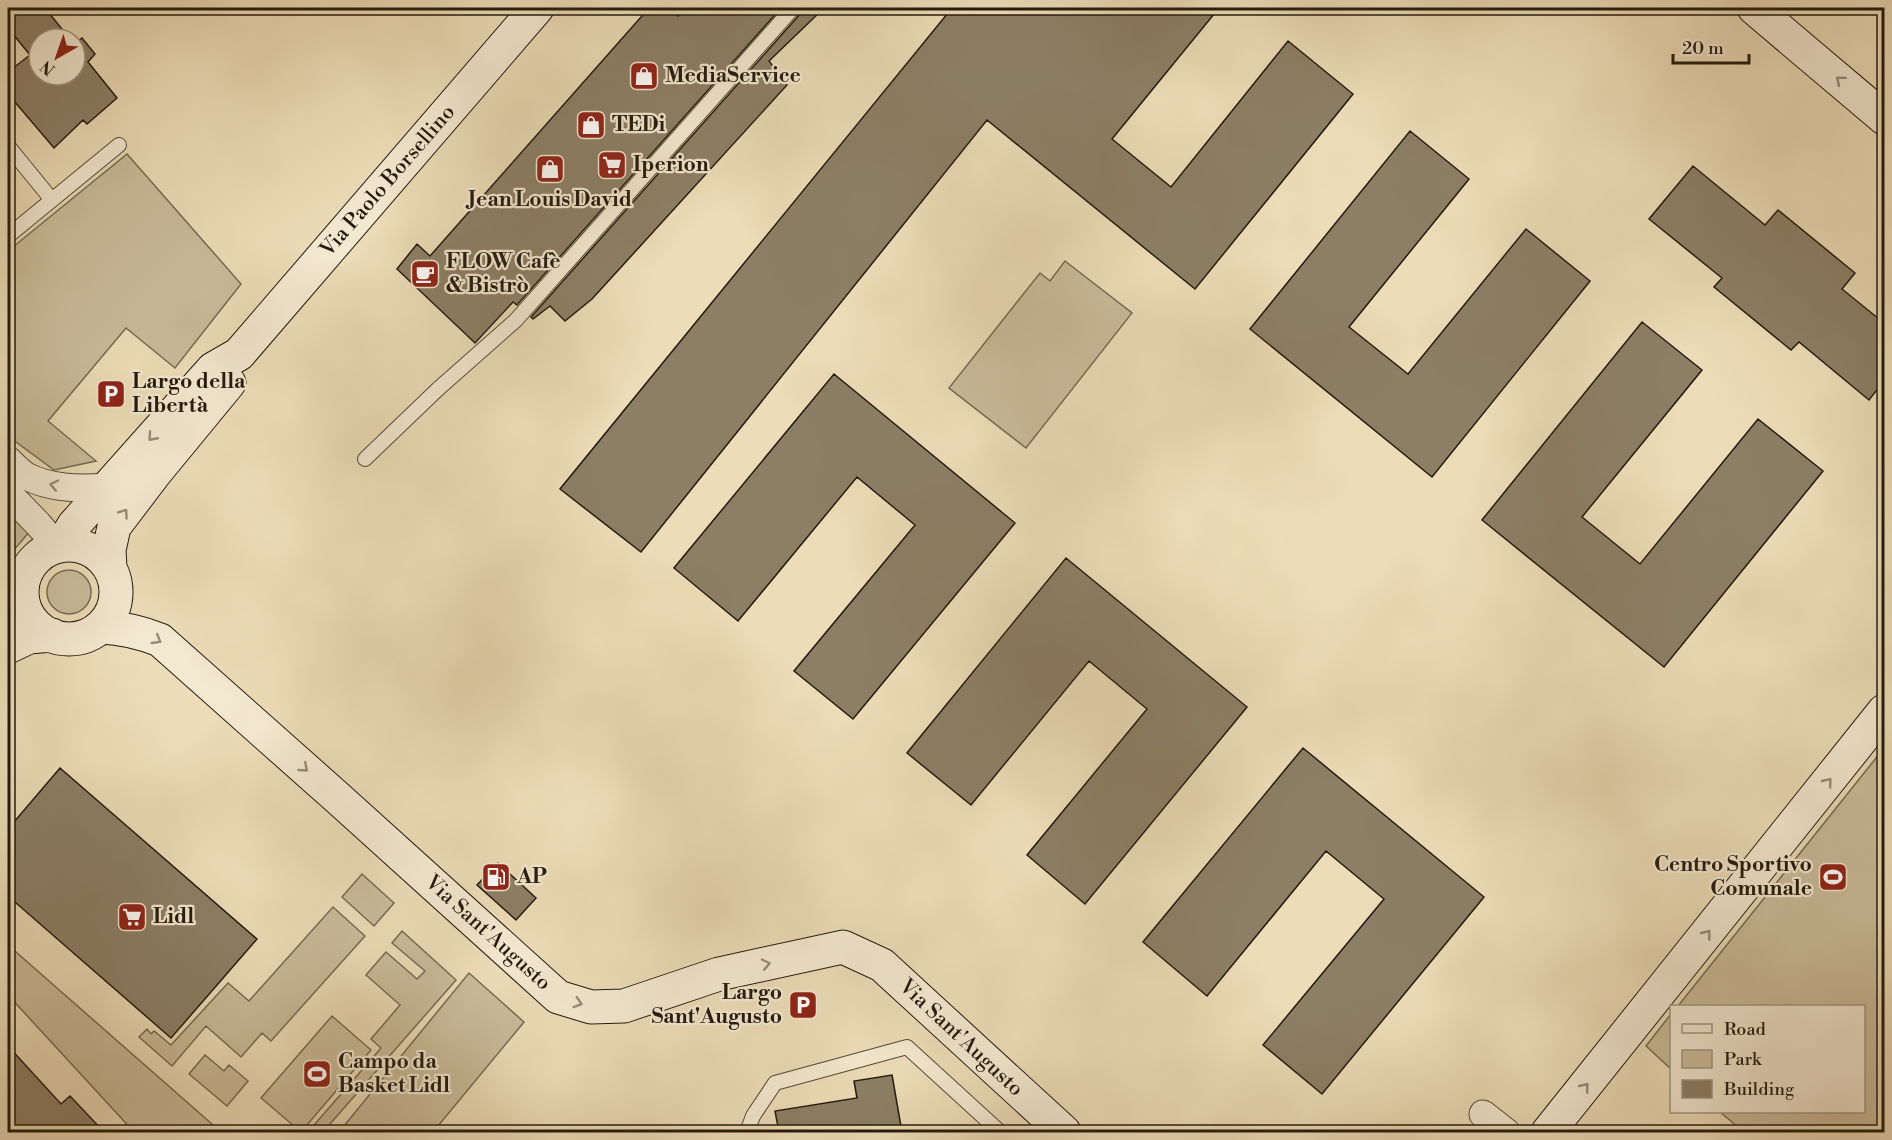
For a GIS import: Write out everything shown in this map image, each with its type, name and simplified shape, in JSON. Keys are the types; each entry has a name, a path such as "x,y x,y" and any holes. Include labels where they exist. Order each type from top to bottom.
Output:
{"main road":[{"name":"Via Paolo Borsellino","path":"59,546 107,487 213,369 239,354 537,8"},
{"path":"1754,8 1884,118"},
{"name":"Via Paolo Borsellino","path":"110,568 109,550 114,527 229,383 239,354"},
{"path":"75,545 89,549 101,557 110,568 116,586 115,605 110,617 101,627 83,637 62,638 40,629 31,619 22,594 16,592 36,559 46,551 59,546 75,545"},
{"name":"Via Sant'Augusto","path":"101,627 141,632 160,640 558,997 591,1007 624,1006 719,974 843,947 882,965 1064,1132"},
{"path":"8,647 29,637 52,635"},
{"path":"1548,1132 1884,711"}],"street":[{"path":"8,460 25,475 52,486 107,487"},
{"path":"8,493 59,546"},
{"path":"1483,1114 1506,1132"}],"lane":[{"path":"365,459 516,320 794,8"},
{"path":"8,146 52,200"},
{"path":"8,236 119,146"},
{"path":"747,1132 753,1116 776,1083 907,1047 1000,1132"}],"green space":[{"path":"127,154 241,284 175,368 126,328 48,421 96,461 54,470 8,436 8,251"},
{"path":"1065,261 1132,313 1026,448 949,388 1040,273 1050,281"},
{"path":"8,506 30,531 8,557"},
{"path":"69,570 84,577 91,592 84,607 69,614 54,607 47,592 54,577"},
{"name":"Centro Sportivo Comunale","path":"1884,748 1884,1132 1744,1132 1721,1113 1865,1113 1865,1005 1679,1005"},
{"path":"362,874 394,903 374,926 342,897"},
{"path":"333,907 365,936 271,1041 262,1033 241,1057 206,1026 172,1066 139,1037 147,1029 151,1034 154,1031 171,1045 228,983 249,1001"},
{"path":"402,931 456,980 323,1132 308,1132 381,1048 371,1039 400,1005 366,975 386,952 417,979 425,971 392,943"},
{"path":"8,945 221,1132 134,1132 8,995"},
{"path":"469,973 524,1022 433,1132 339,1132"},
{"path":"1670,1015 1670,1068 1646,1046"},
{"name":"Campo da Basket Lidl","path":"332,1016 371,1050 301,1132 261,1098"},
{"path":"205,1055 224,1071 229,1065 248,1081 227,1106 189,1074"}],"building":[{"path":"8,8 45,8 60,27 27,27 27,51 8,28"},
{"name":"Iperion","path":"649,8 668,8 678,16 685,8 781,8 517,305 513,302 475,343 397,269 417,244 430,256"},
{"path":"802,8 824,8 769,61 787,85 592,299 565,321 550,306 533,319 531,317 800,14"},
{"path":"952,8 1219,8 1112,139 1171,187 1288,41 1353,94 1195,289 987,120 641,552 560,489"},
{"path":"87,44 95,54 88,62 117,98 87,124 83,120 54,148 8,94 8,72 27,57 27,87 87,87"},
{"path":"1410,131 1469,179 1349,327 1408,374 1526,229 1590,281 1432,477 1250,329"},
{"path":"1693,166 1765,225 1778,210 1855,273 1842,289 1884,323 1884,381 1869,400 1799,342 1791,350 1714,287 1722,278 1649,219"},
{"path":"1642,322 1702,370 1582,517 1640,564 1758,419 1823,471 1664,667 1482,520"},
{"path":"834,374 1015,523 853,719 794,671 915,525 857,477 738,621 674,568"},
{"path":"1066,558 1247,707 1085,904 1027,855 1147,709 1089,661 971,805 907,753"},
{"path":"1303,748 1484,897 1322,1094 1263,1045 1384,899 1326,851 1207,996 1143,942"},
{"name":"Lidl","path":"60,768 257,939 171,1038 8,896 8,829"},
{"path":"498,863 536,898 516,920 477,885"},
{"path":"8,1046 61,1104 70,1096 104,1132 8,1132"},
{"path":"892,1075 902,1132 779,1132 775,1111 857,1098 854,1081"}],"place":[{"name":"MediaService","path":"644,76"},
{"name":"TEDi","path":"591,125"},
{"name":"Iperion","path":"612,165"},
{"name":"Jean Louis David","path":"550,169"},
{"name":"FLOW Cafè & Bistrò","path":"425,274"},
{"name":"Largo della Libertà","path":"111,394"},
{"name":"AP","path":"496,877"},
{"name":"Centro Sportivo Comunale","path":"1833,877"},
{"name":"Lidl","path":"132,917"},
{"name":"Largo Sant'Augusto","path":"803,1005"},
{"name":"Campo da Basket Lidl","path":"317,1074"}]}
